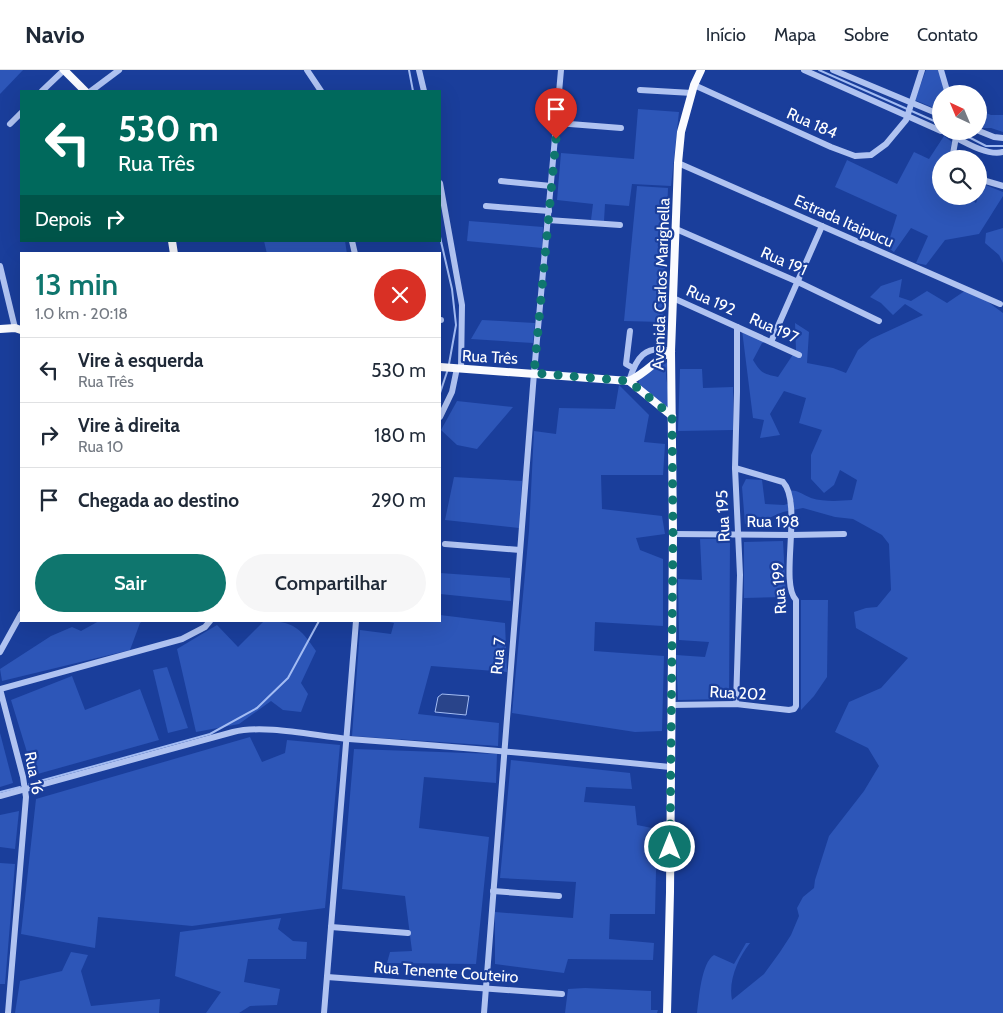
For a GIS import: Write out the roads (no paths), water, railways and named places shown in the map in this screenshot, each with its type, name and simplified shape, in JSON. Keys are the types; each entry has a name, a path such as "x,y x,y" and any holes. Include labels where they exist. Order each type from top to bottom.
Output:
{"main road":[{"path":"64,70 84,90"},
{"name":"Avenida Carlos Marighella","path":"667,1013 673,534 671,351 678,163 681,132 693,89 701,70"},
{"path":"0,329 18,329"},
{"path":"671,351 636,378 629,381 672,416"},
{"name":"Rua Três","path":"441,367 629,381"}],"street":[{"path":"43,90 64,70"},
{"path":"92,90 118,70"},
{"path":"419,70 424,90"},
{"name":"Rua 7","path":"484,1013 534,373 561,70"},
{"path":"804,70 932,127"},
{"path":"833,70 842,72 932,111"},
{"path":"908,116 922,70"},
{"path":"941,70 945,85"},
{"path":"308,71 320,90"},
{"path":"640,90 693,89"},
{"name":"Rua 184","path":"693,89 855,156 871,155 879,150 896,134 908,116"},
{"path":"10,124 20,114"},
{"path":"557,123 621,128"},
{"path":"988,135 994,138 1003,138"},
{"path":"962,140 983,151 1002,153"},
{"name":"Estrada Itaipucu","path":"678,163 1000,304"},
{"path":"501,181 551,186"},
{"path":"987,181 1003,186"},
{"path":"441,189 462,305 458,369 452,392 441,415"},
{"path":"486,206 549,211"},
{"path":"548,220 620,225"},
{"path":"771,342 822,226"},
{"name":"Rua 191","path":"676,229 798,282 879,321"},
{"path":"0,266 18,329"},
{"name":"Rua 192","path":"673,298 737,327"},
{"name":"Rua 197","path":"737,327 799,355"},
{"name":"Rua 195","path":"736,704 740,575 735,468 737,327"},
{"path":"630,331 626,364 633,368"},
{"path":"629,381 638,359 648,351 659,348 671,351"},
{"path":"735,468 771,478 786,485 790,499 792,535"},
{"name":"Rua 198","path":"673,534 844,534"},
{"name":"Rua 199","path":"792,535 790,584 792,596 796,600 796,701"},
{"path":"445,544 520,550"},
{"path":"0,652 20,616"},
{"path":"0,689 182,639 205,627 209,622"},
{"path":"324,1013 356,622"},
{"name":"Rua 16","path":"0,689 26,790 25,825 8,1013"},
{"name":"Rua 202","path":"671,705 736,704 794,710 796,701"},
{"path":"0,796 248,729 504,750 670,767"},
{"path":"493,891 560,896"},
{"path":"331,927 408,933"},
{"name":"Rua Tenente Couteiro","path":"327,976 486,990 562,994"}],"waterway":[{"path":"409,70 413,90"},
{"path":"819,70 932,120"},
{"path":"974,140 986,146 1003,146"},
{"path":"441,241 452,289 456,325 449,364"},
{"path":"441,390 448,369"},
{"path":"29,784 210,734 257,708 288,678 318,622"},
{"path":"0,792 20,787"}]}
